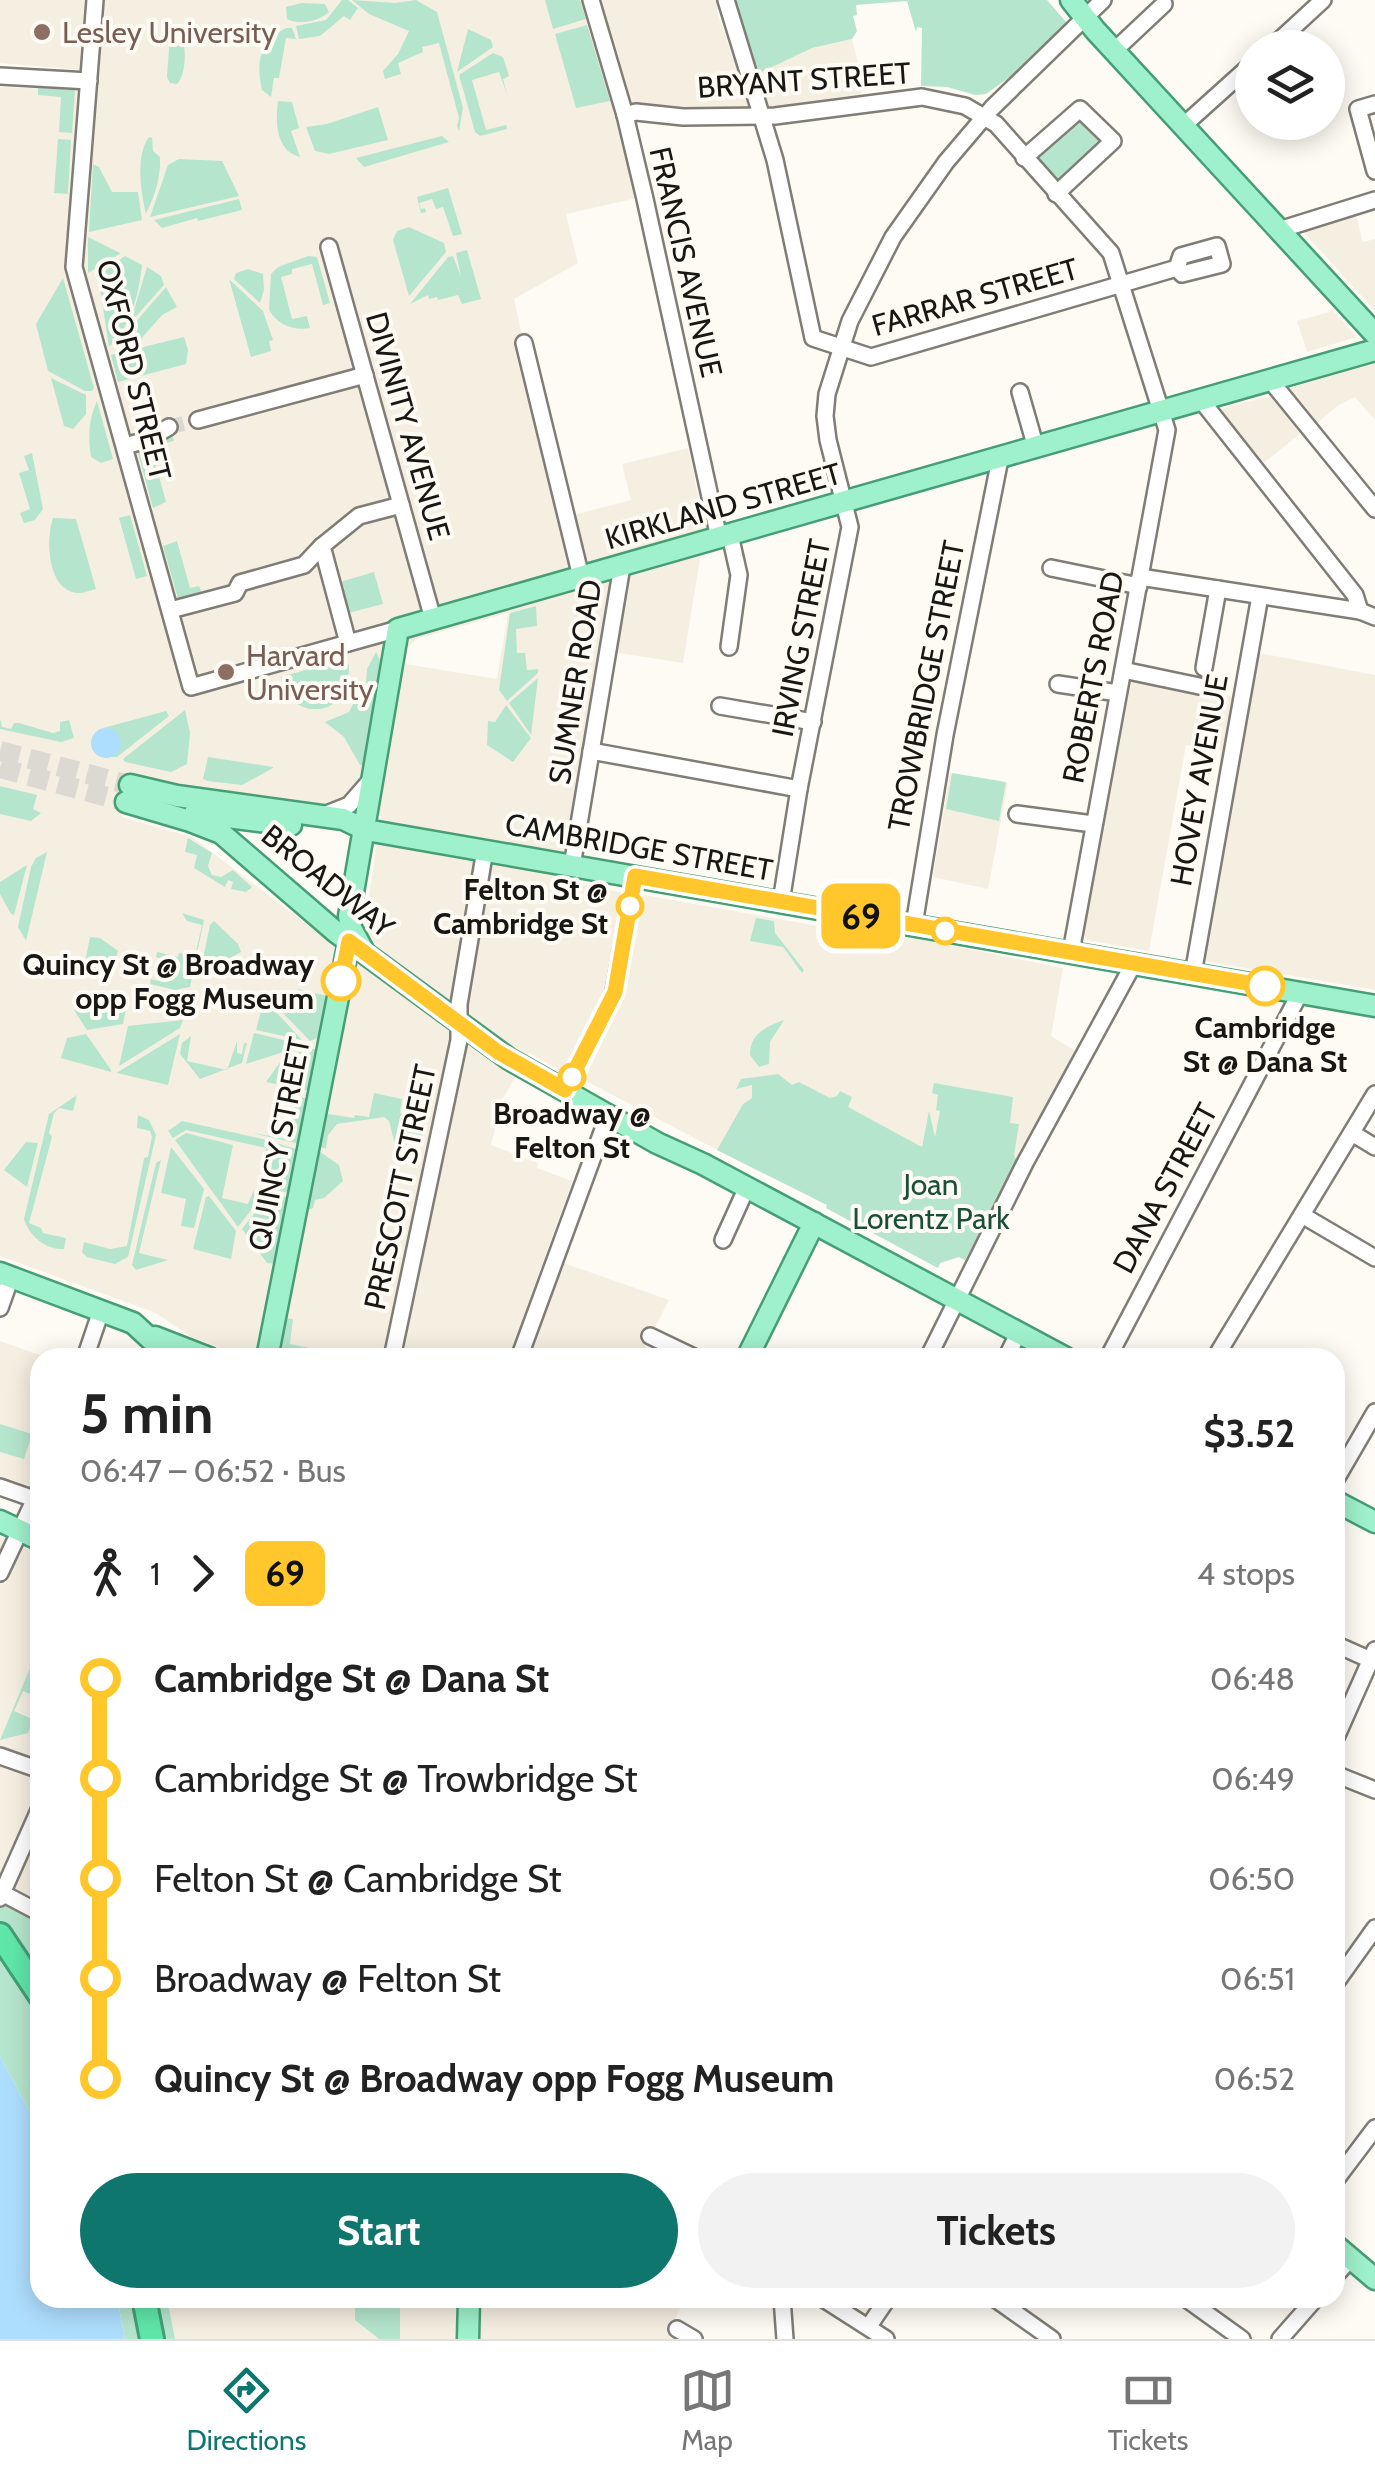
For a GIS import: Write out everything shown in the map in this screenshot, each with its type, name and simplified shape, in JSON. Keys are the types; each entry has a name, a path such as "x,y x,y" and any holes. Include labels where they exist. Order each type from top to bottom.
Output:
{"highway":[{"path":"0,1935 30,1980"},
{"path":"146,2308 152,2339"}],"main road":[{"path":"1071,0 1375,334"},
{"name":"KIRKLAND STREET","path":"398,629 1375,350"},
{"name":"QUINCY STREET","path":"269,1348 356,946 349,918 398,629"},
{"name":"CAMBRIDGE STREET","path":"128,794 171,795 352,821 366,830"},
{"name":"CAMBRIDGE STREET","path":"128,794 346,834 366,830 484,850 1375,1006"},
{"name":"BROADWAY","path":"128,794 220,834 356,946 508,1060 608,1114 672,1140 703,1164 1048,1348"},
{"path":"752,1348 814,1223"},
{"path":"5,1275 133,1324 160,1348"},
{"path":"149,1336 182,1348"},
{"path":"1345,1506 1375,1522"},
{"path":"1345,2254 1375,2279"},
{"path":"468,2339 469,2308"}],"street":[{"name":"OXFORD STREET","path":"95,0 74,267 191,687"},
{"name":"FRANCIS AVENUE","path":"591,0 625,115 724,537 739,575 729,647"},
{"path":"726,0 762,116 813,338 843,348"},
{"name":"IRVING STREET","path":"781,902 850,527 825,416 827,394 850,319 893,237 946,162 984,117 1102,0"},
{"path":"1290,30 1323,0"},
{"path":"1114,51 1164,4"},
{"path":"0,76 89,82"},
{"path":"1183,126 1235,79"},
{"name":"BRYANT STREET","path":"625,115 636,112 762,116 922,98 972,108 984,117"},
{"path":"1375,104 1358,109 1375,171"},
{"path":"1024,158 1080,109 1114,142 1056,194"},
{"name":"ROBERTS ROAD","path":"984,117 996,124 1111,253 1167,430 1072,952"},
{"path":"1279,230 1375,200"},
{"name":"DIVINITY AVENUE","path":"329,247 433,619"},
{"name":"FARRAR STREET","path":"843,348 870,357 1177,268"},
{"path":"524,342 581,577"},
{"path":"198,420 365,375"},
{"path":"1270,380 1375,509"},
{"path":"1020,392 1036,448"},
{"path":"1201,400 1368,614"},
{"path":"132,444 148,440 169,427"},
{"name":"TROWBRIDGE STREET","path":"914,925 945,736 1000,459"},
{"path":"178,608 235,592 240,583 304,565 359,516 401,505"},
{"path":"322,546 348,643"},
{"name":"SUMNER ROAD","path":"572,866 622,566"},
{"path":"1051,568 1218,589 1368,614"},
{"path":"1204,668 1218,589"},
{"name":"HOVEY AVENUE","path":"1193,974 1260,596"},
{"name":"KIRKLAND STREET","path":"191,687 398,629"},
{"path":"1123,670 1199,686"},
{"path":"1058,684 1118,692"},
{"path":"720,706 812,722"},
{"path":"592,752 799,789"},
{"path":"311,815 331,814 349,805 366,787 377,765"},
{"path":"1017,814 1093,824"},
{"name":"PRESCOTT STREET","path":"394,1348 458,1044 458,1004 484,850"},
{"path":"565,1090 615,992 635,876"},
{"path":"933,1348 1134,963"},
{"name":"DANA STREET","path":"1113,1348 1300,993"},
{"path":"1220,1348 1375,1094"},
{"path":"524,1348 608,1114"},
{"path":"1352,1133 1375,1147"},
{"path":"723,1240 746,1187"},
{"path":"1302,1215 1375,1258"},
{"path":"0,1308 5,1275"},
{"path":"88,1348 101,1311"},
{"path":"1011,1348 1019,1332"},
{"path":"650,1336 675,1348"},
{"path":"1345,1463 1375,1412"},
{"path":"0,1487 30,1494"},
{"path":"0,1573 10,1526 30,1505"},
{"path":"1345,1647 1374,1657 1345,1719"},
{"path":"0,1756 30,1766"},
{"path":"1345,1778 1375,1790"},
{"path":"30,1831 1,1896 30,1909"},
{"path":"1345,1970 1375,1928"},
{"path":"1345,2168 1375,2128"},
{"path":"783,2308 785,2339"},
{"path":"839,2308 886,2339"},
{"path":"869,2326 881,2308"},
{"path":"1008,2308 1052,2339"},
{"path":"1199,2308 1242,2339"},
{"path":"1280,2339 1307,2308"},
{"path":"677,2329 694,2339"}],"shaded area":[{"name":"Lesley University","path":"0,0 86,0 82,70 0,63"},
{"name":"Harvard University","path":"104,0 717,0 717,12 741,81 812,48 852,39 863,83 860,99 778,108 618,106 637,198 566,214 578,263 514,299 522,335 519,339 562,518 631,500 622,464 688,448 705,528 683,663 599,650 560,879 624,893 606,993 563,1072 529,1053 503,1098 491,1145 572,1181 512,1348 221,1348 190,1336 156,1313 0,1256 0,87 98,91","holes":["508,613 497,679 405,664 407,648 417,639","133,776 210,791 337,802 381,814 366,917 369,935 357,963 192,837 122,817"]},
{"path":"1356,216 1363,242 1375,239 1375,311 1303,231"},
{"path":"1333,311 1357,337 1307,352 1297,321"},
{"path":"1375,362 1375,420 1355,397 1316,424 1288,389"},
{"path":"1273,395 1302,432 1260,466 1218,410"},
{"path":"1259,653 1375,675 1375,990 1205,961 1233,807 1214,803 1221,750 1186,745 1149,951 1087,940 1084,934 1132,678 1251,700"},
{"path":"950,773 1008,783 988,889 933,877"},
{"path":"644,895 857,933 923,940 1063,968 1051,1036 1077,1052 965,1260 959,1257 940,1263 938,1268 826,1208 827,1205 801,1190 584,1080 624,998"},
{"path":"564,1263 669,1300 645,1348 534,1348"},
{"path":"0,1341 30,1352 30,1486 0,1476"},
{"path":"0,1536 30,1550 30,1902 0,1893"},
{"path":"169,2308 456,2308 456,2339 175,2339"},
{"path":"477,2308 681,2308 667,2332 677,2339 477,2339"}],"green space":[{"path":"342,0 358,8 350,20 344,16 320,36 299,39 296,26 326,20"},
{"path":"352,0 416,0 437,12 463,108 459,131 439,43 422,47 423,52 398,63 401,74 385,79 383,71 398,54 409,31 369,14"},
{"path":"545,0 580,0 586,19 553,29"},
{"path":"734,0 1047,0 1067,23 1014,74 986,94 975,95 947,87 921,86 922,28 917,27 916,32 907,1 856,5 857,15 853,16 857,31 852,39 812,48 755,75"},
{"path":"325,4 329,12 309,22 287,19 286,7"},
{"path":"587,25 610,101 576,108 555,34"},
{"path":"292,28 296,39 286,38 279,78 274,78 271,97 262,90 260,62 270,40"},
{"path":"468,29 491,40 493,47 457,72"},
{"path":"174,31 182,36 185,50 183,73 177,84 170,83 167,77 170,34"},
{"path":"493,53 503,57 509,76 503,79 507,94 499,72 472,80 486,130 506,125 507,129 480,136 475,132 459,75"},
{"path":"38,88 75,90 72,133 59,132 61,97 38,95"},
{"path":"278,101 292,102 299,128 291,131 300,157 282,142 277,126"},
{"path":"378,107 388,140 329,154 315,151 306,127"},
{"path":"1080,111 1109,142 1063,185 1034,154"},
{"path":"442,136 449,142 364,167 356,158"},
{"path":"149,137 160,165 146,214 141,164"},
{"path":"58,139 71,140 68,194 54,193"},
{"path":"179,159 222,161 239,196 150,217 168,165"},
{"path":"93,164 99,167 112,192 138,192 142,220 89,232"},
{"path":"448,188 462,234 453,236 443,207 436,209 432,199 419,203 426,212 421,213 417,197"},
{"path":"239,199 242,210 198,221 197,218 162,228 154,220"},
{"path":"409,227 444,243 446,252 409,296 393,240 397,231"},
{"path":"88,237 120,253 121,253 88,273"},
{"path":"467,250 481,299 462,304 458,295 438,300 429,299 428,295 410,304 448,257 453,256 461,277 456,253"},
{"path":"125,256 142,265 139,287 128,319 109,347 98,275"},
{"path":"308,256 317,257 330,303 323,305 312,264 292,269 292,274 281,277 292,319 307,316 310,328 292,328 269,310 271,274 278,267"},
{"path":"147,267 161,276 164,285 130,323"},
{"path":"248,269 263,274 260,303 234,279 236,273"},
{"path":"63,278 92,391 48,371 36,324"},
{"path":"229,279 263,311 273,340 269,341 271,351 251,357"},
{"path":"166,287 177,307 162,315 140,340 113,348"},
{"path":"184,337 188,350 186,364 118,382 111,355"},
{"path":"51,378 86,395 86,414 73,429 64,426"},
{"path":"97,401 113,459 101,463 91,457 89,442"},
{"path":"171,431 174,441 151,447 166,502 153,508 137,449"},
{"path":"32,453 43,509 35,520 24,523 20,513 30,509 19,473 29,470 24,456"},
{"path":"130,515 147,576 136,579 119,518"},
{"path":"53,518 76,519 96,589 75,593 58,580 49,548"},
{"path":"177,541 190,588 199,586 203,597 179,602 163,546"},
{"path":"374,572 383,604 348,613 342,590 345,589 340,582"},
{"path":"536,606 537,626 516,629 517,653 525,653 527,670 538,669 538,673 507,701 499,690 510,613"},
{"path":"376,652 379,670 360,765 344,737 325,722 349,712 358,694 365,696 367,669"},
{"path":"344,659 349,665 346,685 329,706 304,707 285,691 281,677"},
{"path":"538,678 531,735 509,703"},
{"path":"506,705 531,738 513,762 487,745 488,721 495,722"},
{"path":"185,710 190,733 187,764 171,772 125,762 123,759"},
{"path":"166,711 169,716 117,757 109,757 115,754 108,728 103,728"},
{"path":"0,719 2,727 11,729 19,723 53,733 60,731 60,722 69,720 74,738 61,742 0,729"},
{"path":"208,757 273,768 242,785 208,781 203,779"},
{"path":"952,773 1006,782 999,821 946,809"},
{"path":"0,786 37,795 33,809 41,813 31,821 0,814"},
{"path":"188,838 212,853 208,866 212,875 221,877 233,870 252,887 246,892 231,889 233,882 228,880 225,887 194,868 197,855 185,852"},
{"path":"47,852 26,941 18,927 31,867 36,858"},
{"path":"27,865 14,915 0,894 0,882"},
{"path":"182,913 204,920 190,987 175,990 150,984 151,979 158,981 163,959 156,957 157,952 195,956 202,925 187,921"},
{"path":"756,918 774,921 775,933 804,970 802,973 783,947 750,941"},
{"path":"214,921 241,952 214,967 201,968 210,925"},
{"path":"90,937 100,938 118,951 112,975 84,967"},
{"path":"298,989 327,996 319,1037 310,1041 281,1011 283,992 296,994"},
{"path":"100,991 128,1000 123,1024 87,1030 74,1010"},
{"path":"264,999 302,1040 256,1030"},
{"path":"183,1020 180,1028 119,1066 128,1026"},
{"path":"784,1020 770,1042 769,1064 759,1067 750,1055 753,1041 765,1028"},
{"path":"254,1033 305,1045 246,1064"},
{"path":"86,1034 111,1072 61,1058 67,1038"},
{"path":"180,1034 168,1085 117,1073 118,1072"},
{"path":"191,1036 187,1061 225,1070 200,1079 180,1054 182,1043"},
{"path":"237,1041 237,1053 242,1054 247,1043 242,1063 228,1069"},
{"path":"317,1049 309,1091 266,1082 283,1058"},
{"path":"335,1066 328,1114 369,1117 374,1093 402,1099 400,1113 419,1116 420,1110 425,1111 422,1139 396,1148 389,1121 384,1117 337,1124 328,1135 326,1149 321,1147"},
{"name":"Joan Lorentz Park","path":"778,1074 792,1085 799,1082 830,1098 840,1091 852,1097 848,1107 922,1147 929,1111 935,1137 940,1111 936,1110 938,1095 932,1093 934,1083 1013,1097 1010,1123 1019,1124 1014,1155 1018,1163 965,1260 959,1257 940,1263 938,1268 826,1208 827,1205 717,1150 743,1104 752,1098 752,1085 736,1089 741,1079"},
{"path":"269,1090 308,1099 300,1144 252,1133 287,1139 297,1099"},
{"path":"77,1095 73,1111 59,1108 54,1113 49,1133 52,1137 29,1223 43,1233 66,1238 64,1249 57,1249 39,1241 24,1219 49,1114"},
{"path":"138,1115 149,1120 156,1135 128,1257 115,1264 87,1257 82,1252 84,1242 110,1249 127,1246 144,1158 148,1157 152,1137 150,1131 137,1128"},
{"path":"182,1121 267,1140 269,1161 265,1175 261,1180 266,1148 186,1130 173,1138 168,1131"},
{"path":"186,1133 233,1145 222,1198 248,1204 254,1190 255,1205 238,1227 175,1140"},
{"path":"270,1141 299,1150 290,1193 263,1187 272,1167"},
{"path":"26,1142 38,1143 27,1187 4,1170"},
{"path":"171,1147 204,1189 194,1228 181,1226 186,1199 161,1193"},
{"path":"319,1151 339,1165 343,1181 324,1198 315,1200 308,1210"},
{"path":"161,1160 139,1253 168,1260 136,1270 132,1265 156,1163"},
{"path":"262,1190 289,1198 276,1264 267,1263 242,1229 256,1211"},
{"path":"209,1196 236,1231 231,1259 193,1249"},
{"path":"285,1318 293,1319 290,1344 309,1348 279,1348"},
{"path":"0,1424 30,1433 24,1459 0,1452"},
{"path":"30,1668 30,1694 23,1691 14,1711 30,1718 28,1733 0,1740"},
{"path":"0,1893 30,1902 30,2113 0,2056"},
{"path":"119,2308 169,2308 175,2339 125,2339"},
{"path":"355,2308 400,2308 400,2339 379,2339 355,2320"}],"water":[{"path":"106,728 120,737 121,743 112,757 106,758 92,749 91,743 100,729"},
{"path":"0,2056 30,2113 30,2308 119,2308 125,2339 0,2339"}],"tunnel":[{"path":"169,427 198,420"},
{"path":"0,751 130,785"},
{"path":"0,768 126,802"}],"bus line":[{"name":"69","path":"341,981 349,941 508,1060 565,1090 615,992 635,876 1265,986"}],"place":[{"name":"Lesley University","path":"42,32"},
{"name":"Harvard University","path":"226,672"},
{"name":"Felton St @ Cambridge St","path":"630,906"},
{"name":"Quincy St @ Broadway opp Fogg Museum","path":"341,981"},
{"name":"Cambridge St @ Dana St","path":"1265,986"},
{"name":"Broadway @ Felton St","path":"572,1077"}]}
